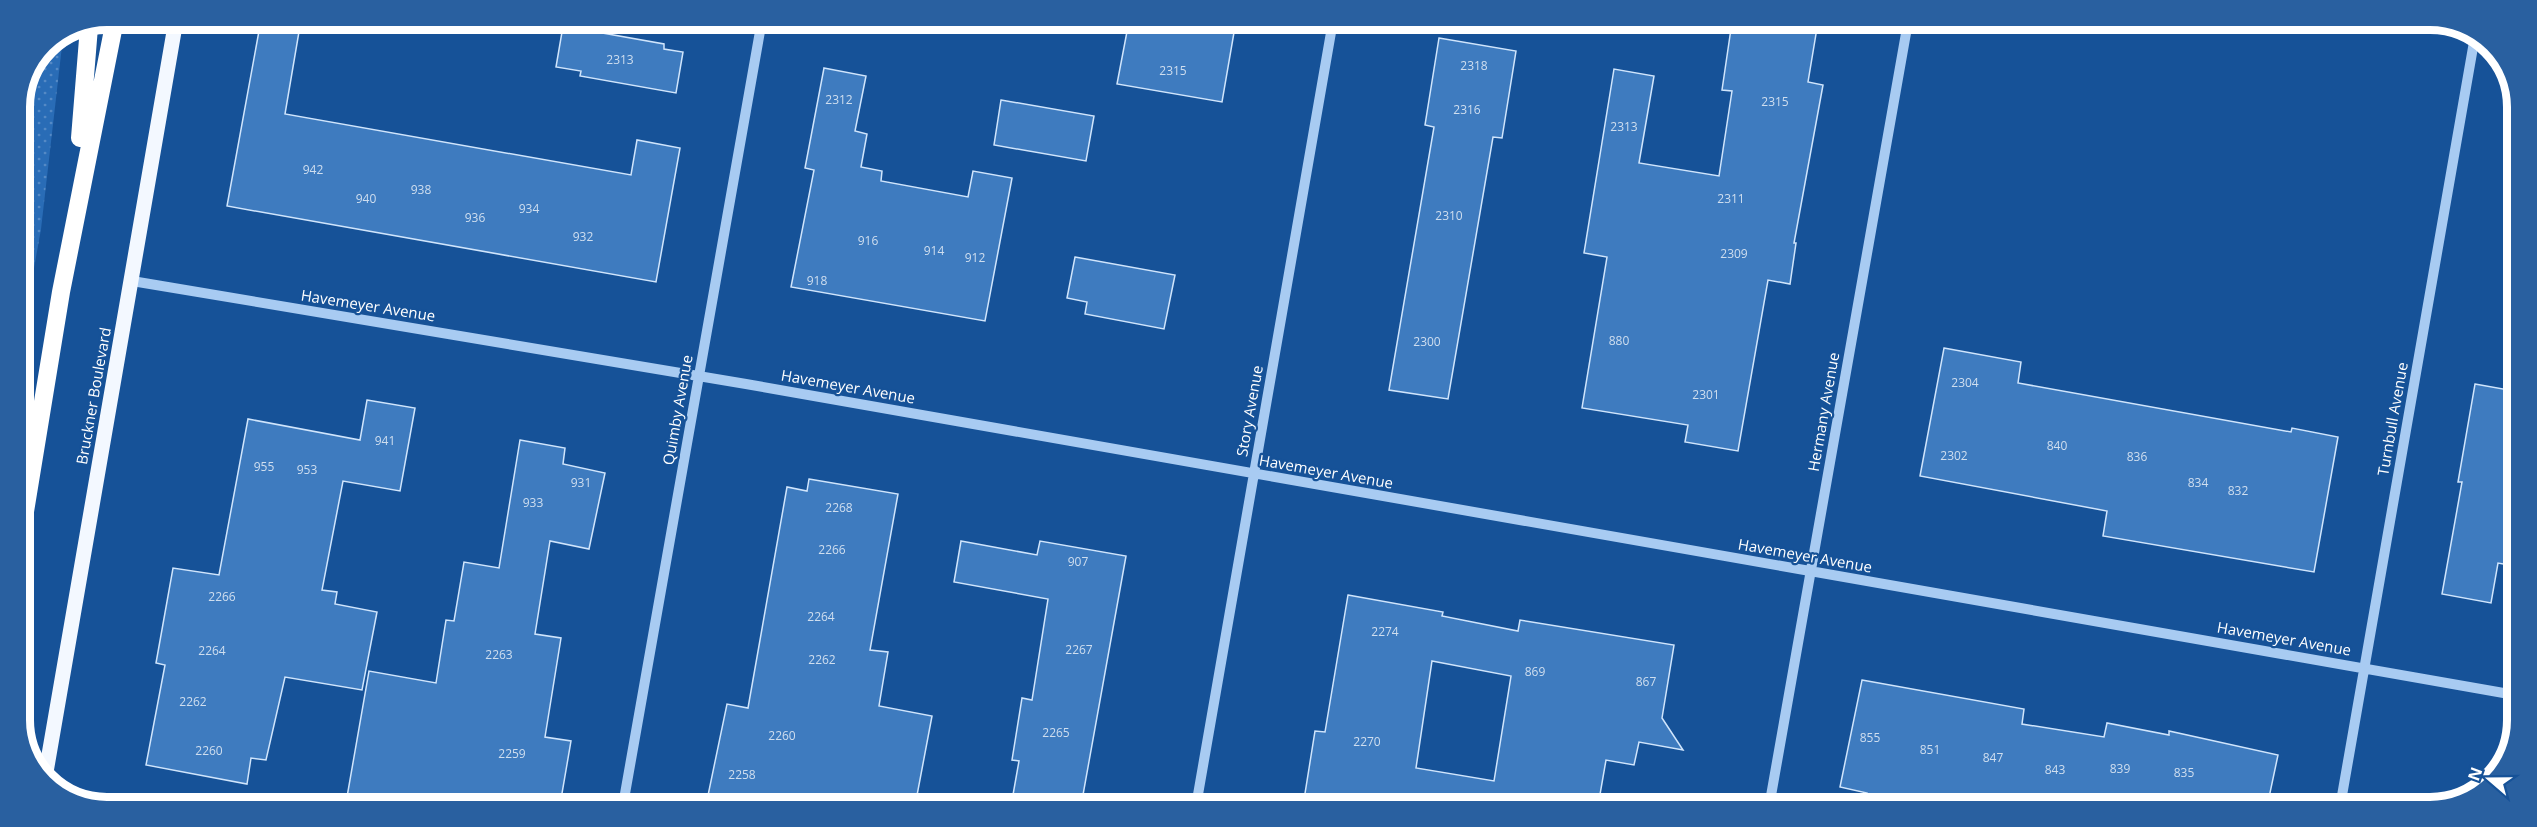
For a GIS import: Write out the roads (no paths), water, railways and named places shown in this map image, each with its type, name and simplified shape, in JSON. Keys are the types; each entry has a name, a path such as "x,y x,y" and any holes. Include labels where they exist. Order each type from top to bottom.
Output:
{"highway":[{"path":"30,481 61,292 113,30"},
{"path":"61,292 79,149 89,32"}],"main road":[{"name":"Bruckner Boulevard","path":"47,768 174,30"}],"street":[{"name":"Quimby Avenue","path":"624,797 760,30"},
{"name":"Story Avenue","path":"1198,797 1332,30"},
{"name":"Hermany Avenue","path":"1771,797 1907,30"},
{"name":"Turnbull Avenue","path":"2342,797 2474,44"},
{"name":"Havemeyer Avenue","path":"132,281 699,376 2507,694"}]}
